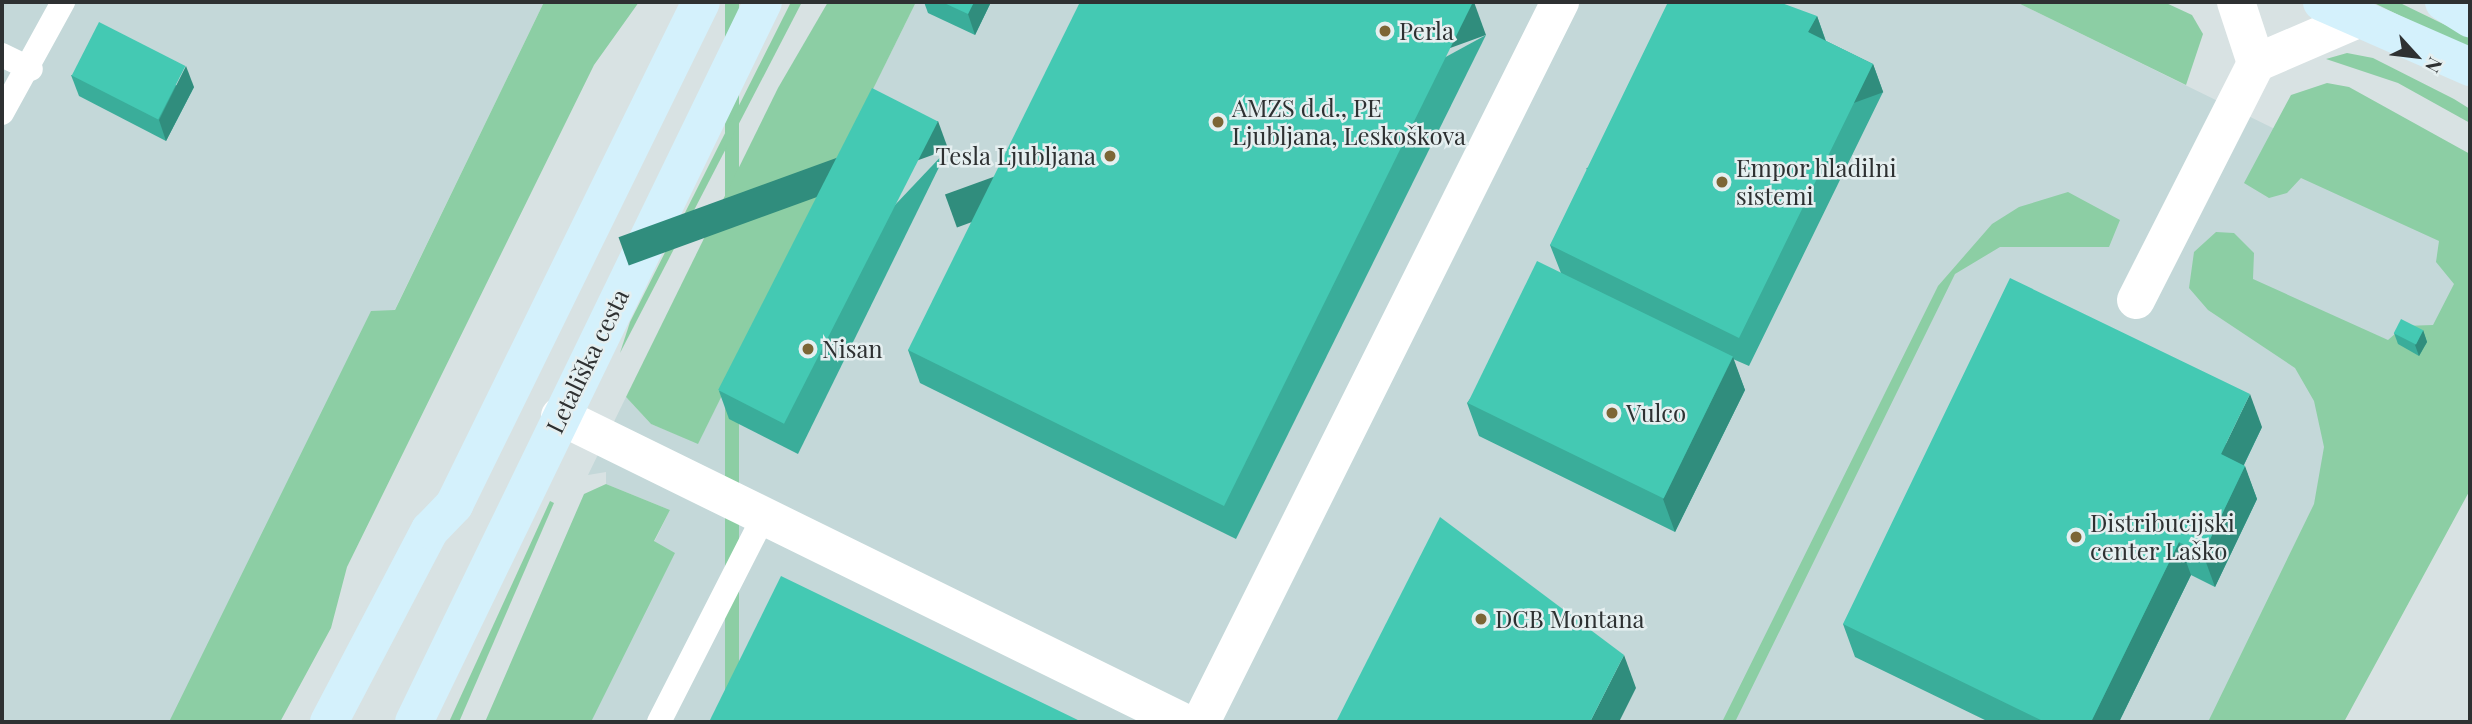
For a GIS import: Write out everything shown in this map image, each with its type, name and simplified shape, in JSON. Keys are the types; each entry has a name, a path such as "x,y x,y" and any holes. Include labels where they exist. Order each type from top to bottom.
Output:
{"main road":[{"path":"328,722 430,530 454,505 701,2"},
{"name":"Letališka cesta","path":"414,722 762,2"},
{"path":"2322,2 2470,68"},
{"path":"2444,2 2470,18"},
{"path":"2420,48 2470,89"},
{"path":"359,722 450,536 454,505"}],"street":[{"path":"1201,722 1560,2"},
{"path":"2236,2 2256,64"},
{"path":"2136,300 2256,64 2358,19"},
{"path":"560,416 1183,722"}],"lane":[{"path":"2,113 31,69 63,2"},
{"path":"2,55 31,69"},
{"path":"659,722 764,516"}],"shaded area":[{"path":"2,2 544,2 195,722 2,722"},
{"path":"916,2 2016,2 2470,225 2470,306 2252,722 565,722 670,510 606,484 606,472 588,475 626,397 651,424 698,443"}],"green space":[{"path":"544,2 639,2 594,65 347,567 331,628 280,722 169,722 371,311 395,310"},
{"path":"725,2 739,2 739,722 725,722"},
{"path":"791,2 802,2 620,353 630,322"},
{"path":"828,2 916,2 698,444 651,424 626,397 778,88"},
{"path":"2016,2 2164,2 2192,15 2203,34 2186,85"},
{"path":"2372,2 2398,2 2470,37 2470,50"},
{"path":"2347,53 2373,58 2454,99 2470,109 2470,123 2398,83 2326,59"},
{"path":"2327,83 2349,87 2470,154 2470,490 2344,722 2208,722 2314,504 2324,447 2314,401 2295,368 2208,310 2189,288 2194,252 2216,232 2234,233 2254,253 2253,279 2388,340 2404,326 2433,325 2454,284 2436,262 2439,241 2301,178 2287,193 2269,198 2244,183 2291,95"},
{"path":"2068,192 2120,220 2109,247 2000,247 1955,274 1735,722 1722,722 1938,286 1992,224 2019,207"},
{"path":"606,484 670,510 654,541 675,553 591,722 485,722 584,494"},
{"path":"550,501 554,503 459,722 449,722"}],"building":[{"path":"942,2 974,2 968,14"},
{"path":"1080,2 1473,2 1224,506 908,350"},
{"name":"Empor hladilni sistemi","path":"1668,2 1779,2 1817,16 1808,32 1873,64 1739,338 1550,245"},
{"path":"99,22 185,66 158,119 72,75"},
{"name":"Nisan","path":"872,88 938,122 784,424 718,390"},
{"name":"Vulco","path":"1537,261 1733,357 1664,499 1468,403"},
{"name":"Distribucijski center Laško","path":"2010,278 2250,394 2221,454 2245,466 2203,554 2179,542 2091,722 2045,722 1843,624"},
{"path":"2401,319 2423,330 2416,345 2394,333"},
{"name":"DCB Montana","path":"1440,517 1624,655 1590,722 1336,722"},
{"path":"781,576 1082,722 709,722"}],"place":[{"name":"Perla","path":"1385,31"},
{"name":"AMZS d.d., PE Ljubljana, Leskoškova","path":"1218,122"},
{"name":"Tesla Ljubljana","path":"1110,156"},
{"name":"Empor hladilni sistemi","path":"1722,182"},
{"name":"Nisan","path":"808,349"},
{"name":"Vulco","path":"1612,413"},
{"name":"Distribucijski center Laško","path":"2076,537"},
{"name":"DCB Montana","path":"1481,619"}]}
